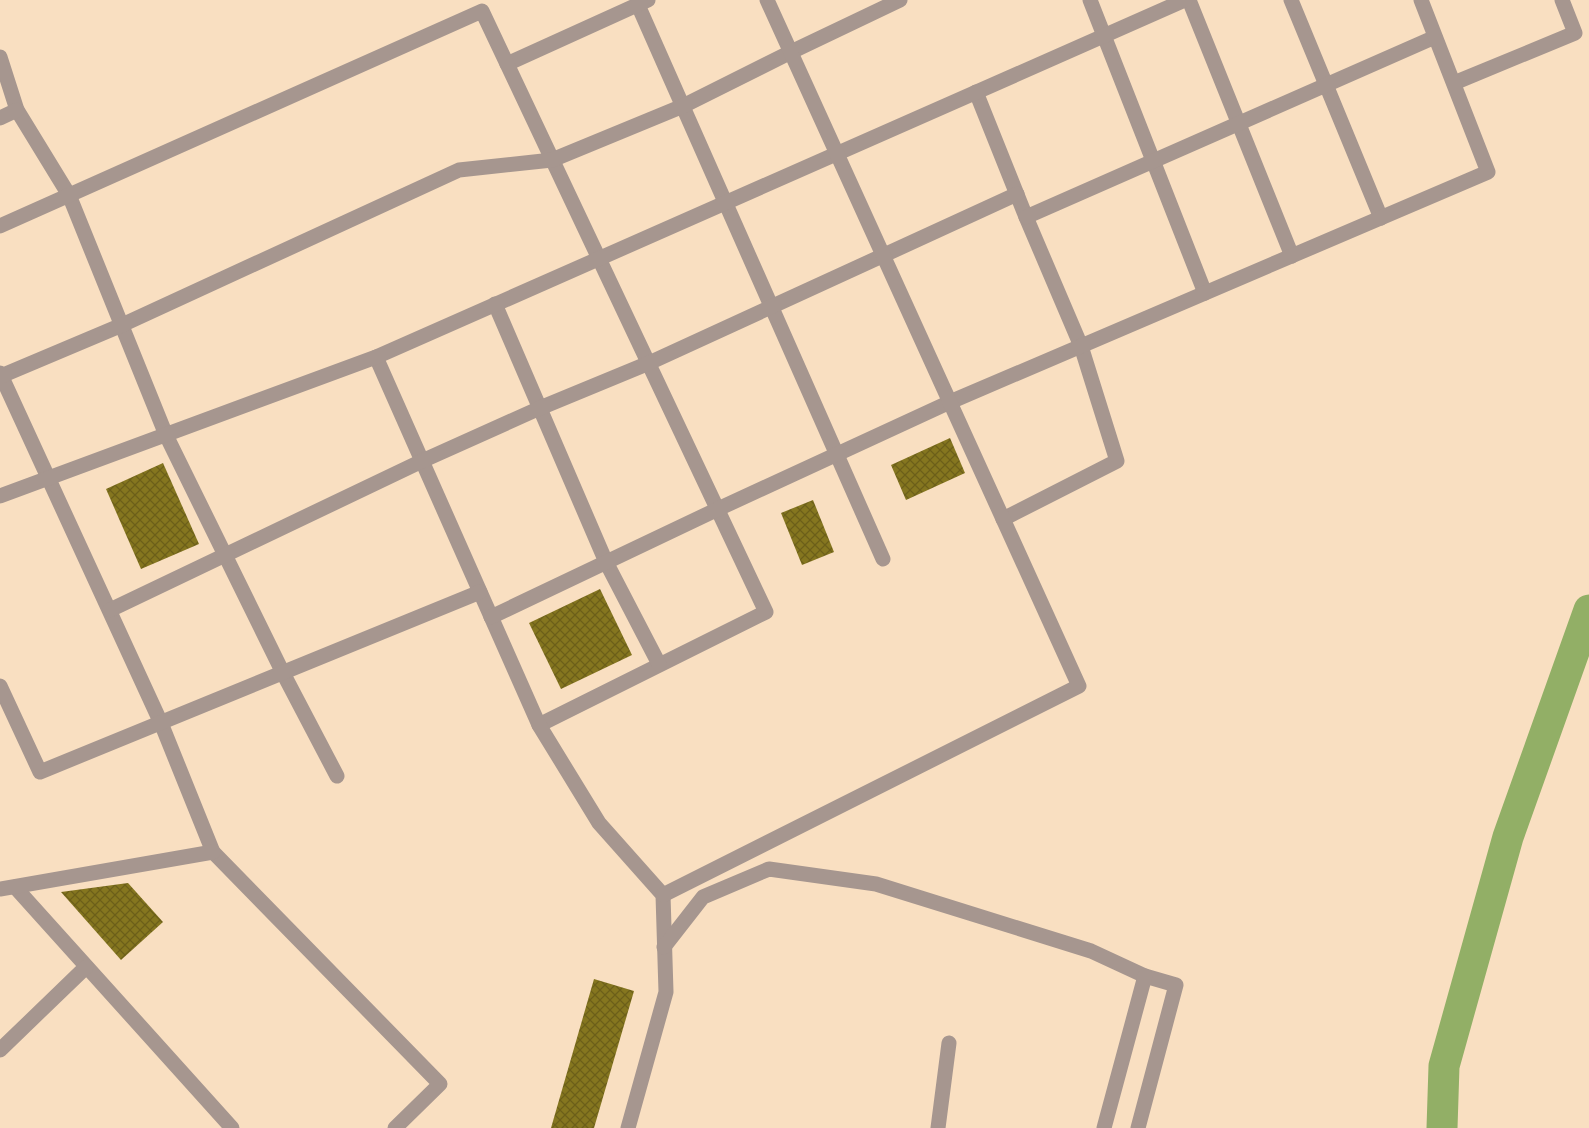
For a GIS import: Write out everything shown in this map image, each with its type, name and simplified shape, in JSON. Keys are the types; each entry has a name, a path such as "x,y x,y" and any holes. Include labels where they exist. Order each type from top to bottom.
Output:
{"street":[{"path":"663,895 1079,686 767,0"},
{"path":"395,1128 440,1084 213,852 162,722 1,374 122,325 459,170 552,160 683,106 900,0"},
{"path":"1090,0 1205,293"},
{"path":"0,496 376,357 1185,0"},
{"path":"1189,0 1292,256"},
{"path":"1291,0 1382,218"},
{"path":"491,617 718,509 950,402 1488,172 1421,0"},
{"path":"1454,83 1575,33 1562,0"},
{"path":"507,64 643,2 683,106 883,559"},
{"path":"0,226 482,11 766,612 539,725"},
{"path":"1026,217 1435,37"},
{"path":"0,57 17,110 69,195 166,435 283,673 337,776"},
{"path":"976,92 1026,217 1081,346 1117,461 1003,519"},
{"path":"0,118 17,110"},
{"path":"110,610 422,461 540,408 649,363 1017,194"},
{"path":"495,304 606,562 660,664"},
{"path":"376,357 539,725 599,823 663,895 666,992 628,1128"},
{"path":"0,686 40,772 480,592"},
{"path":"7,888 213,852"},
{"path":"664,947 703,897 769,869 876,884 1091,951 1145,976 1176,985 1138,1128"},
{"path":"7,888 86,967 232,1128"},
{"path":"0,1050 86,967"},
{"path":"1104,1128 1145,976"},
{"path":"938,1128 949,1043"}],"building":[{"path":"950,438 965,473 906,500 891,465"},
{"path":"163,463 199,544 141,569 106,489"},
{"path":"813,500 834,552 802,565 781,513"},
{"path":"600,589 632,655 561,689 529,623"},
{"path":"128,883 163,922 121,960 61,892"},
{"path":"594,979 634,991 594,1128 551,1128"}],"waterway":[{"path":"1442,1128 1444,1066 1508,837 1589,610"}]}
